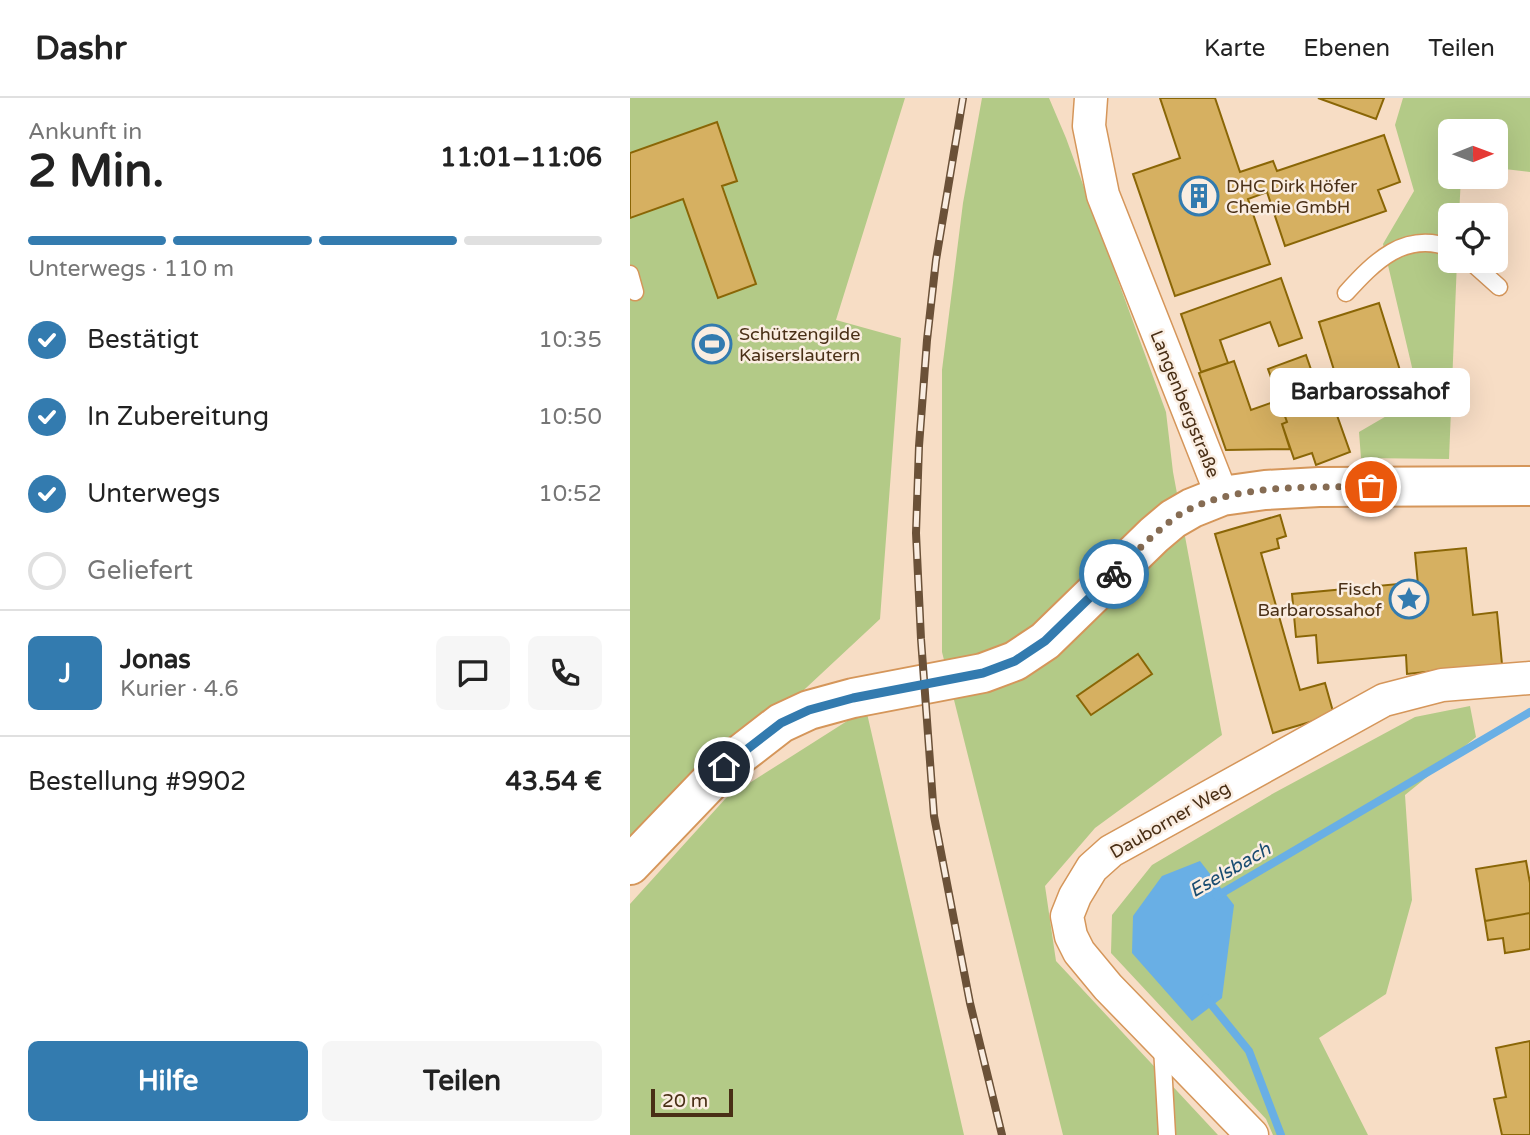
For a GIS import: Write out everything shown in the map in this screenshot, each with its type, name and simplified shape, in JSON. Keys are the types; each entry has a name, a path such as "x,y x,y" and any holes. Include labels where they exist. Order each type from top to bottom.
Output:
{"street":[{"name":"Langenbergstraße","path":"1091,98 1089,126 1103,195 1222,496 1318,487 1530,486"},
{"path":"630,865 724,767 781,723 809,710 842,701 983,673 1015,661 1045,641 1173,519 1222,496"},
{"name":"Dauborner Weg","path":"1252,1135 1108,987 1079,952 1067,916 1075,896 1092,868 1111,851 1384,700 1442,685 1530,678"}],"lane":[{"path":"1346,293 1371,265 1397,249 1422,243 1438,246"},
{"path":"1483,273 1499,287"},
{"path":"630,274 635,292"},
{"path":"1161,1042 1167,1135"}],"green space":[{"path":"630,98 905,98 836,320 901,338 880,619 630,852"},
{"path":"982,98 1049,98 1066,138 1166,412 1173,472 1222,735 1095,828 1045,886 1056,961 1218,1135 1063,1135 942,652 942,370 963,203"},
{"path":"1403,98 1530,98 1530,172 1508,169 1508,119 1438,119 1438,189 1460,189 1460,203 1438,203 1438,273 1457,273 1449,459 1361,458 1359,432 1419,397 1383,244 1414,191 1395,125"},
{"path":"1470,706 1476,737 1405,795 1412,900 1386,994 1319,1038 1368,1135 1273,1135 1266,1119 1111,953 1112,915 1152,865 1274,793 1415,717"},
{"path":"866,709 964,1135 630,1135 630,904 726,798"}],"water":[{"path":"1200,861 1234,905 1222,998 1192,1021 1132,953 1133,916 1162,876"}],"building":[{"name":"DHC Dirk Höfer Chemie GmbH","path":"1160,98 1215,98 1240,172 1273,161 1277,171 1384,135 1400,182 1378,190 1386,211 1285,246 1267,192 1248,199 1270,264 1175,296 1133,174 1180,158"},
{"path":"1318,98 1384,98 1376,119"},
{"path":"717,122 737,181 722,186 756,284 718,298 683,199 630,218 630,153"},
{"path":"1281,278 1302,338 1279,346 1270,322 1220,340 1228,363 1201,372 1181,314"},
{"path":"1379,303 1403,380 1343,399 1319,322"},
{"path":"1306,355 1324,407 1333,404 1350,452 1316,465 1312,453 1294,459 1282,424 1287,422 1268,369"},
{"path":"1234,361 1251,410 1279,400 1287,422 1282,424 1290,449 1226,450 1199,373"},
{"path":"1280,515 1286,536 1277,539 1279,548 1261,553 1300,690 1325,683 1334,715 1273,733 1215,534"},
{"path":"1466,548 1473,615 1497,612 1502,664 1407,674 1406,655 1318,663 1316,635 1296,637 1292,594 1398,584 1401,608 1420,606 1415,553"},
{"path":"1138,654 1152,674 1091,715 1077,696"},
{"path":"1526,861 1530,883 1530,913 1485,921 1476,869"},
{"path":"1530,913 1530,949 1505,953 1503,938 1488,940 1485,921"},
{"path":"1530,1041 1530,1135 1502,1135 1494,1099 1506,1097 1496,1048"}],"waterway":[{"name":"Eselsbach","path":"1217,896 1530,712"},
{"name":"Eselsbach","path":"1206,998 1249,1051 1281,1135"}],"railway":[{"path":"963,98 936,260 927,340 916,533 934,816 970,1003 1002,1135"}],"way so far":[{"path":"1114,574 1173,519 1222,496 1265,490 1371,487"}],"place":[{"name":"DHC Dirk Höfer Chemie GmbH","path":"1199,196"},
{"name":"Schützengilde Kaiserslautern","path":"712,344"},
{"name":"Barbarossahof","path":"1371,487"},
{"name":"Fisch Barbarossahof","path":"1409,599"}],"route":[{"path":"724,767 781,723 809,710 853,698 983,673 1015,661 1045,641 1114,574"}]}
